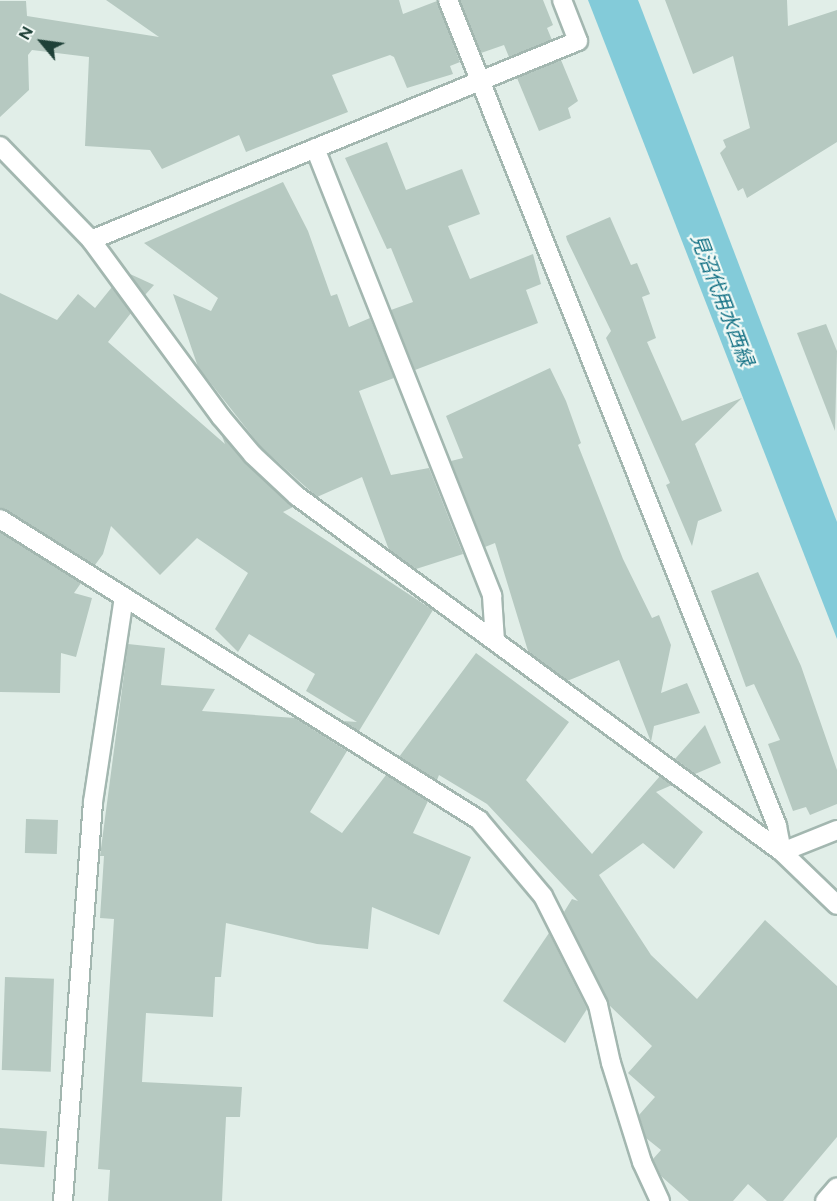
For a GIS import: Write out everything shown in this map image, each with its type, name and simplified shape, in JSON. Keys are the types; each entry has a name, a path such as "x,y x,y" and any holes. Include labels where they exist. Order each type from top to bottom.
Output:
{"street":[{"path":"448,0 478,81 777,826 782,852"},
{"path":"91,240 578,41 562,0"},
{"path":"0,146 91,240 253,455 297,496 782,852 837,905"},
{"path":"315,148 492,596 495,641"},
{"path":"0,519 479,820 543,896 598,1005 625,1109 642,1162 660,1201"},
{"path":"63,1201 93,802 124,598"},
{"path":"782,852 837,830"},
{"path":"825,1201 837,1187"}],"water":[{"name":"見沼代用水西緑","path":"588,0 638,0 640,5 837,522 837,639"}],"building":[{"path":"106,0 399,0 403,14 437,1 460,62 450,66 453,74 407,88 394,57 390,55 332,75 348,112 246,152 239,135 162,169 150,150 85,146 89,57 32,50 28,55 29,90 0,117 0,1 26,1 27,16 159,37"},
{"path":"460,0 543,0 553,25 547,28 552,40 509,57 504,45 481,53"},
{"path":"665,0 787,0 788,26 837,10 837,142 747,198 743,188 738,191 720,153 726,147 723,140 750,128 733,56 693,74"},
{"path":"561,60 578,101 568,108 571,118 539,131 517,78"},
{"path":"387,142 406,190 462,169 480,214 448,226 470,279 533,254 541,284 526,290 538,323 415,370 391,310 413,302 391,248 387,249 345,158"},
{"path":"283,182 308,231 331,296 337,294 349,327 370,318 394,378 359,391 391,475 429,468 463,554 416,569 389,550 362,477 317,497 261,447 198,367 173,294 211,311 218,298 144,243"},
{"path":"610,217 631,265 637,263 650,294 642,297 656,338 647,342 682,421 742,398 695,444 722,511 698,521 692,546 666,485 670,483 606,338 611,331 566,236"},
{"path":"130,274 154,285 145,295"},
{"path":"112,287 131,313 108,342 225,444 222,436 293,507 283,512 433,610 359,731 343,721 357,722 306,691 315,674 249,634 238,652 215,629 248,573 197,538 160,575 111,526 103,554 95,565 0,508 0,293 57,320 78,294 95,308"},
{"path":"826,324 837,351 835,431 797,333"},
{"path":"550,368 566,401 581,443 578,445 623,559 652,618 659,615 671,645 661,693 687,683 700,713 654,726 651,742 619,660 567,681 528,651 495,543 485,547 451,461 463,458 446,416"},
{"path":"0,532 81,583 74,593 92,598 76,657 61,653 60,693 0,692"},
{"path":"758,572 801,666 837,770 837,804 810,815 806,807 793,811 768,744 780,740 754,684 746,687 711,591"},
{"path":"128,644 165,648 161,685 215,689 202,711 295,718 347,751 310,812 342,833 386,775 428,801 413,833 471,857 439,935 372,907 368,949 317,944 226,923 221,977 215,977 213,1017 146,1013 142,1082 242,1087 240,1117 226,1117 222,1201 108,1201 110,1170 98,1169 114,919 100,918 104,856 100,856"},
{"path":"476,653 569,722 526,780 592,854 660,776 672,785 656,792 703,832 674,869 643,843 599,875 651,955 697,999 765,920 837,986 837,1137 783,1201 767,1201 748,1184 733,1201 689,1201 661,1176 653,1159 661,1150 646,1138 639,1115 655,1097 628,1073 652,1046 610,1006 564,912 572,899 578,901 487,804 439,775 437,780 399,757"},
{"path":"705,725 721,763 695,774 675,759"},
{"path":"26,819 58,820 57,854 25,853"},
{"path":"549,933 587,1009 565,1043 503,1001"},
{"path":"5,977 54,979 51,1072 2,1070"},
{"path":"0,1128 47,1131 44,1167 0,1164"}]}
